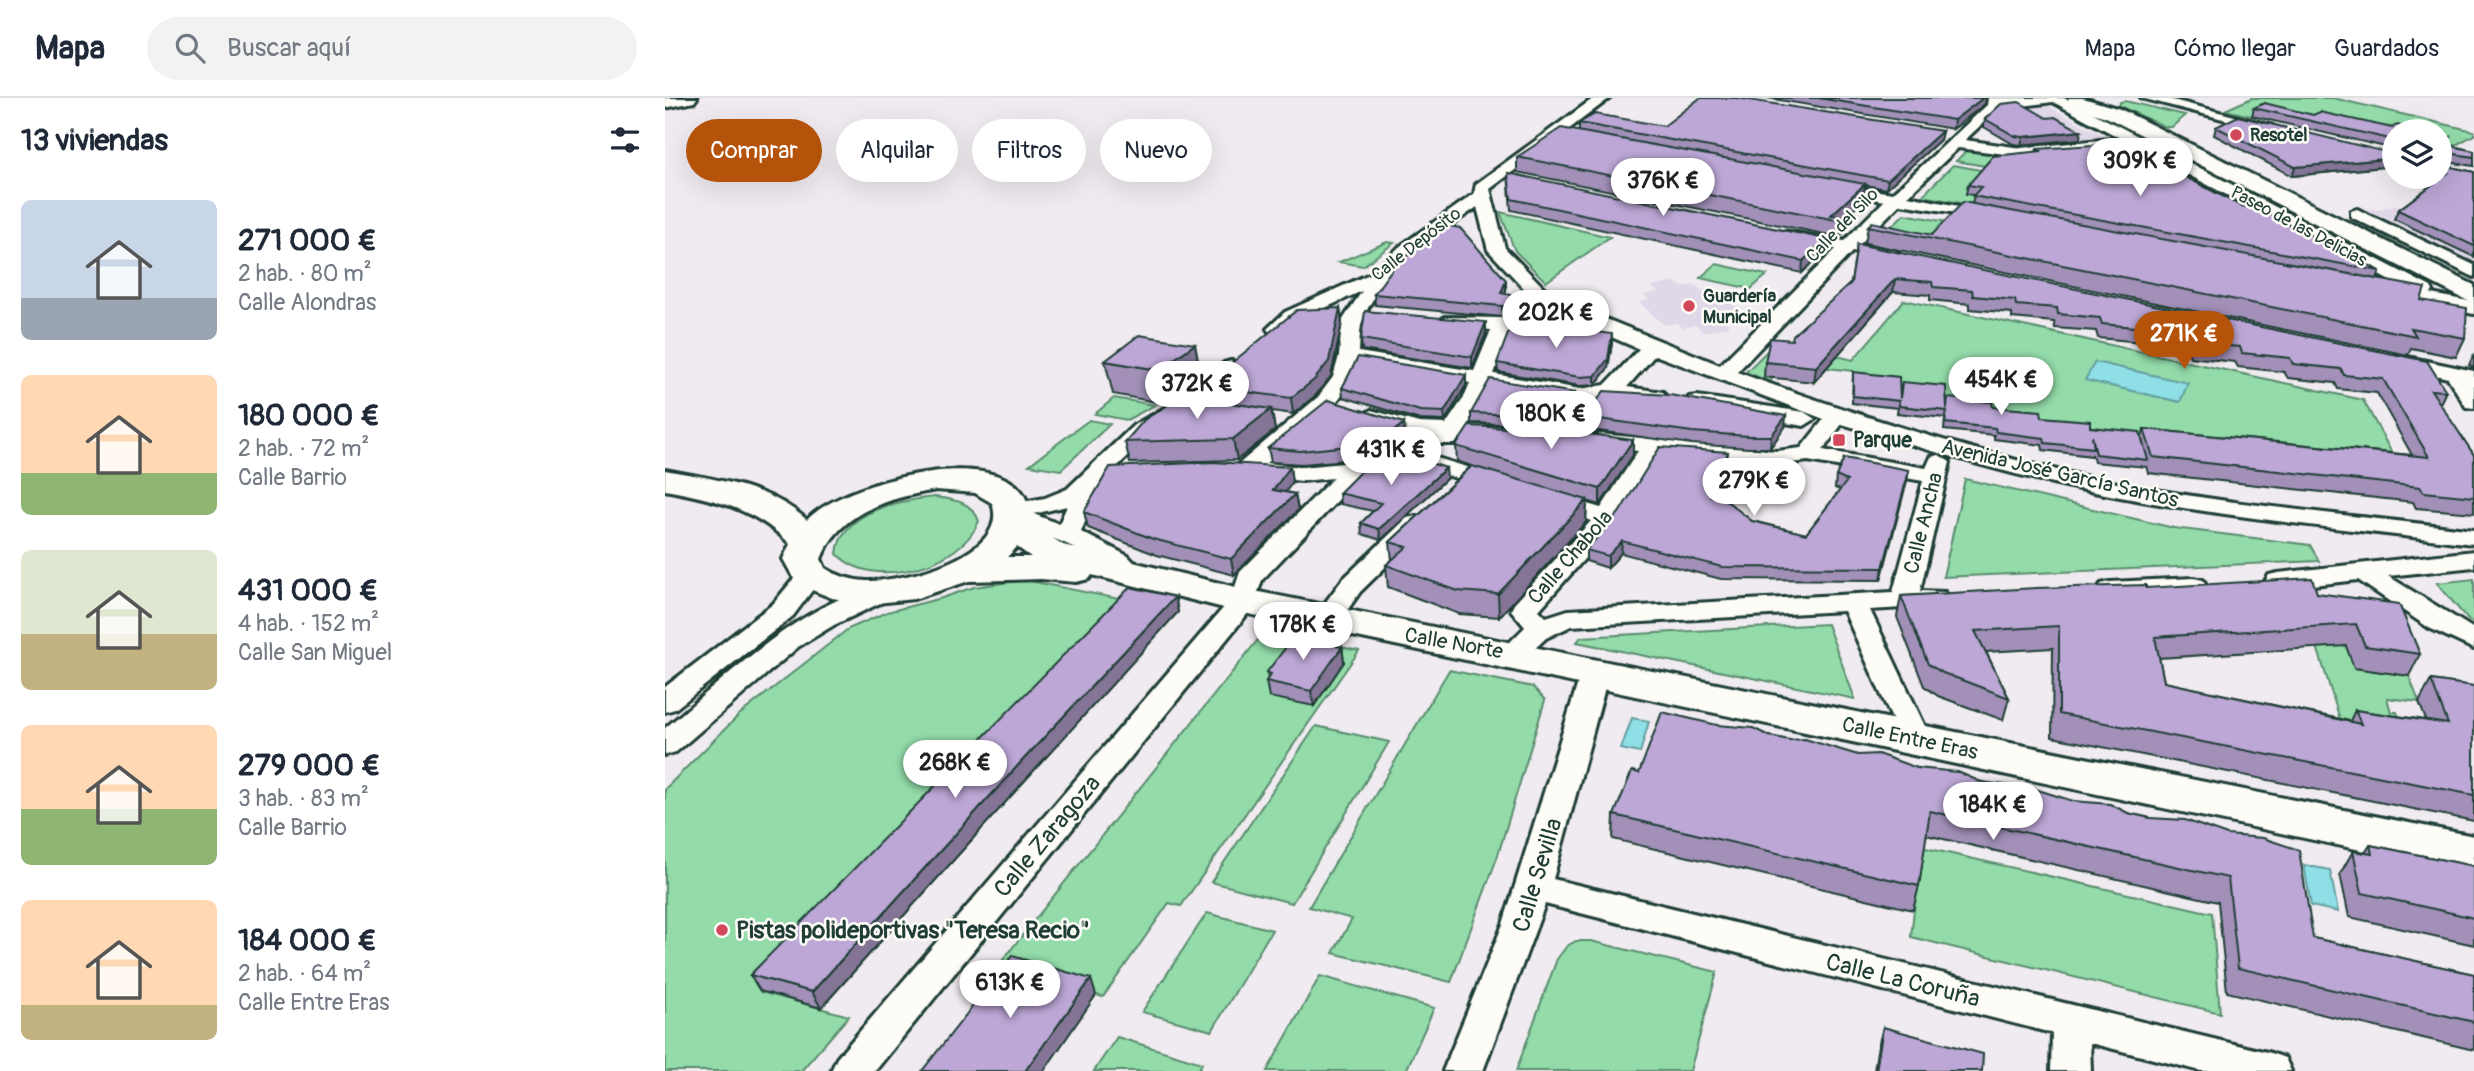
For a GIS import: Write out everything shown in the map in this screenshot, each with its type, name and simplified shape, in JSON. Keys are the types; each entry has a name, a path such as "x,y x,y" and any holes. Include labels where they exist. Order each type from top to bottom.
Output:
{"main road":[{"path":"665,102 687,98"},
{"name":"Paseo de las Delicias","path":"2049,99 2104,103 2428,290 2474,296"},
{"path":"665,481 737,495 769,506 792,523 809,558 839,590 882,592 924,584 963,570 995,549 1013,517 1006,496 965,481 904,485 873,494 845,507 822,523 809,558"},
{"path":"737,495 812,498 873,494"},
{"name":"Calle Norte","path":"1013,517 1050,553 1134,576 1327,619 1525,642"},
{"name":"Calle Norte","path":"963,570 1041,568 1134,576"},
{"name":"Calle Entre Eras","path":"1525,642 1595,673 2474,855"}],"street":[{"name":"Calle Depósito","path":"1266,337 1286,320 1380,276 1405,251 1482,196 1482,187 1603,98"},
{"path":"2139,98 2277,129"},
{"name":"Calle del Silo","path":"1723,374 1994,102 2049,99"},
{"name":"Paseo de las Delicias","path":"2049,99 2428,290"},
{"path":"1553,134 1575,138"},
{"path":"1959,135 2014,151 2137,141"},
{"path":"1498,175 1519,179"},
{"path":"1813,183 1999,219"},
{"name":"Avenida José García Santos","path":"1482,196 1497,250 1547,302 1833,421 2078,481 2195,503 2474,537"},
{"name":"Paseo de las Delicias","path":"2357,215 2474,272"},
{"path":"1767,230 1910,260"},
{"path":"1380,276 1356,313 1343,377 1326,402 1237,468 1302,474 1427,462 1607,518"},
{"path":"2367,288 2428,290 2474,308"},
{"path":"1427,462 1452,433 1511,324 1547,302"},
{"path":"1318,304 1382,316"},
{"path":"1286,320 1356,313"},
{"path":"1435,320 1541,328"},
{"path":"1565,331 1601,336 1623,335"},
{"path":"1566,436 1604,392 1651,347"},
{"path":"1013,517 1075,495 1142,430 1184,407 1246,354"},
{"path":"1349,355 1580,395 1604,392 1758,409 1833,421 1808,454"},
{"path":"2386,359 2464,375 2474,402"},
{"path":"1326,402 1418,430 1566,436 1651,448 1777,458 1808,454 1934,476"},
{"path":"1184,407 1215,412"},
{"path":"1269,420 1296,424"},
{"name":"Calle Chabola","path":"1525,642 1524,610 1607,518 1651,448"},
{"name":"Calle Ancha","path":"1905,599 1934,476 1944,448"},
{"path":"1244,601 1249,578 1357,467"},
{"path":"1093,478 1132,471"},
{"path":"1327,619 1351,586 1469,474"},
{"path":"1068,530 1093,478"},
{"name":"Calle Norte","path":"1013,517 1068,530 1119,561 1134,576"},
{"path":"665,702 783,610 809,558"},
{"path":"2248,583 2367,574 2474,559"},
{"path":"2367,574 2439,622 2474,640"},
{"path":"2083,591 2220,584"},
{"path":"665,744 788,641 824,619 882,592"},
{"name":"Calle Norte","path":"1525,642 1568,618 1960,597"},
{"name":"Calle Zaragoza","path":"851,1071 1244,601"},
{"path":"1853,602 1916,739"},
{"name":"Calle Sevilla","path":"1463,1071 1492,1008 1534,888 1595,673"},
{"name":"Calle La Coruña","path":"1534,888 2271,1071"},
{"path":"2071,1021 2071,1071"}],"shaded area":[{"path":"2046,105 2108,138 2017,147 1988,129 2004,109"},
{"path":"2474,181 2474,263 2366,210 2446,200"},
{"name":"Guardería Municipal","path":"1675,282 1682,287 1695,285 1701,290 1713,288 1740,310 1729,312 1736,318 1724,321 1729,326 1703,332 1696,325 1683,328 1677,323 1664,325 1639,302 1649,300 1644,295 1657,292 1651,287"}],"green space":[{"path":"2252,98 2333,98 2423,119 2382,119 2382,129 2262,111 2251,116 2225,110"},
{"path":"2120,102 2185,115 2172,127 2166,127 2119,106"},
{"path":"2075,105 2098,111 2422,278 2424,284"},
{"path":"2452,126 2474,131 2474,135 2454,146"},
{"path":"1969,148 2006,154 2020,162 2150,194 1956,161"},
{"path":"1953,165 1986,171 2336,261 2204,247 1922,196"},
{"path":"1500,212 1610,237 1546,282 1515,251"},
{"path":"1904,214 1969,226 1927,255 1873,244"},
{"path":"1387,242 1394,243 1363,266 1339,262"},
{"path":"1716,264 1767,275 1751,289 1700,278"},
{"path":"1904,300 2363,400 2398,464 2165,447 1945,405 1944,393 1853,379 1853,371 1811,366 1764,376 1772,378 1770,383 1746,372 1777,341 1853,360"},
{"path":"1114,398 1155,405 1127,420 1095,414"},
{"path":"1089,420 1110,424 1061,470 1029,465"},
{"path":"1965,479 2174,528 2310,545 2319,561 1943,577"},
{"path":"935,497 967,505 979,521 969,537 955,550 915,569 893,572 872,571 852,565 837,554 841,539 849,527 860,518 890,505"},
{"path":"2474,579 2474,623 2468,620 2437,583"},
{"name":"Pistas polideportivas \"Teresa Recio\"","path":"1025,580 1134,602 761,992 849,1016 801,1071 665,1071 665,789 739,715 848,629 887,612 974,587"},
{"path":"2302,599 2355,601 2354,667 2409,676 2419,702 2387,698 2391,712 2397,712 2406,741 2344,732"},
{"path":"1827,624 1855,699 1577,642 1581,637"},
{"path":"1276,633 1359,651 1181,906 1169,903 1103,997 998,966 1257,641 1265,635"},
{"path":"1449,670 1533,687 1545,700 1497,858 1451,982 1333,953 1352,919 1309,907"},
{"path":"1316,726 1389,742 1292,903 1211,882"},
{"path":"1921,847 2212,913 2220,1013 1911,937"},
{"path":"1207,913 1272,930 1212,1031 1142,1012"},
{"path":"1576,941 1591,941 1717,972 1690,1071 1516,1071 1557,959 1567,946"},
{"path":"1320,976 1434,1008 1406,1071 1267,1071"},
{"path":"1117,1037 1202,1063 1198,1071 1094,1071"}],"water":[{"path":"2095,362 2188,383 2180,402 2085,380"},
{"path":"1632,718 1649,721 1640,753 1621,749"},
{"path":"2304,865 2330,870 2338,912 2311,906"}],"building":[{"path":"1700,98 1737,98 1942,131 1888,180 1579,123 1595,114 1664,126"},
{"path":"1818,98 1983,98 1954,120"},
{"path":"2019,102 2047,118 2055,117 2081,131 2015,136 1985,119 2001,104"},
{"path":"2264,103 2313,115 2320,112 2382,126 2382,137 2254,108"},
{"path":"2238,116 2382,151 2382,159 2295,167 2216,127"},
{"path":"1561,128 1865,184 1831,215 1845,217 1841,221 1517,157"},
{"path":"2121,143 2241,206 2259,209 2380,271 1973,196 1981,187 1968,185 1993,156 2042,151 2037,149"},
{"path":"2452,146 2474,151 2474,157 2452,154"},
{"path":"2452,167 2474,172 2474,246 2398,210 2426,189 2452,189"},
{"path":"1508,173 1826,239 1803,261 1511,199"},
{"path":"1963,202 2425,288 2421,300 2467,308 2465,338 2411,328 2416,336 1868,226 1872,222 1932,235"},
{"path":"1444,225 1460,228 1506,280 1501,293 1522,297 1513,305 1502,306 1374,294 1393,268"},
{"path":"1857,244 2427,361 2446,391 2431,390 2474,455 2474,497 2424,492 2420,487 2153,457 2144,429 2429,457 2383,379 2344,375 2341,369 2293,364 2290,358 2242,353 2240,347 2194,343 2192,338 2149,333 2146,328 2102,324 2100,318 2058,314 2057,308 2016,305 2015,300 1973,296 1972,290 1933,287 1932,282 1895,279 1816,367 1765,362 1770,338 1792,340 1793,335 1851,283"},
{"path":"1340,308 1329,361 1314,380 1291,398 1203,386 1297,310"},
{"path":"1365,311 1486,322 1472,357 1361,339"},
{"path":"1512,323 1612,334 1608,359 1595,376 1580,377 1497,363"},
{"path":"1139,335 1195,344 1159,370 1105,361"},
{"path":"1358,357 1466,375 1444,412 1420,411 1342,388"},
{"path":"1853,372 1899,377 1900,399 1902,382 1946,386 1947,409 1948,398 1992,402 1993,407 2041,411 2042,417 2090,421 2090,427 2140,432 2148,460 2096,454 2092,436 2094,448 2045,443 2044,438 1996,432 1995,428 1945,423 1947,411 1899,406 1899,401 1853,396"},
{"path":"1490,379 1575,393 1559,417 1471,413"},
{"path":"1604,391 1670,395 1786,416 1771,436 1692,432 1585,417"},
{"path":"1182,396 1271,409 1233,439 1125,442 1144,420"},
{"path":"1328,400 1404,423 1379,443 1300,451 1268,448"},
{"path":"1469,426 1566,431 1633,440 1600,489 1456,446"},
{"path":"1660,447 1728,452 1711,496 1723,498 1752,521 1806,534 1847,481 1836,476 1844,458 1909,470 1883,568 1722,567 1622,541 1608,556 1586,550 1619,513"},
{"path":"1425,461 1446,468 1379,529 1361,523 1381,503 1339,493 1365,467"},
{"path":"1214,462 1290,467 1273,490 1295,494 1231,559 1153,539 1084,512 1110,467"},
{"path":"1472,466 1587,500 1498,594 1458,591 1386,565 1407,547 1390,542"},
{"path":"2312,578 2317,593 2399,604 2420,654 2365,646 2356,624 2155,637 2164,682 2361,724 2355,710 2448,724 2431,680 2474,686 2474,795 2059,714 2059,626 1975,631 2009,698 1943,673 1928,664 1901,596 2036,588 2146,585 2146,588"},
{"path":"1130,587 1175,597 812,992 750,975"},
{"path":"1296,634 1337,643 1336,646 1342,647 1311,691 1266,681 1271,674 1267,672"},
{"path":"1662,712 1717,725 1753,728 1769,736 1790,740 1805,739 1858,755 1878,754 1917,768 1958,772 1981,782 2035,789 2073,801 2110,804 2128,813 2150,818 2185,820 2227,835 2263,838 2299,850 2313,938 2474,974 2474,1022 2238,968 2228,878 1930,811 1919,886 1614,815 1632,771 1639,773"},
{"path":"2370,845 2474,866 2474,918 2362,893 2353,851 2372,854"},
{"path":"1012,956 1091,979 1025,1071 922,1071"},
{"path":"1883,1027 1983,1054 1982,1071 1876,1071"}],"place":[{"name":"Resotel","path":"2236,135"},
{"name":"Guardería Municipal","path":"1689,306"},
{"name":"Parque","path":"1839,440"},
{"name":"Pistas polideportivas \"Teresa Recio\"","path":"722,930"}]}
